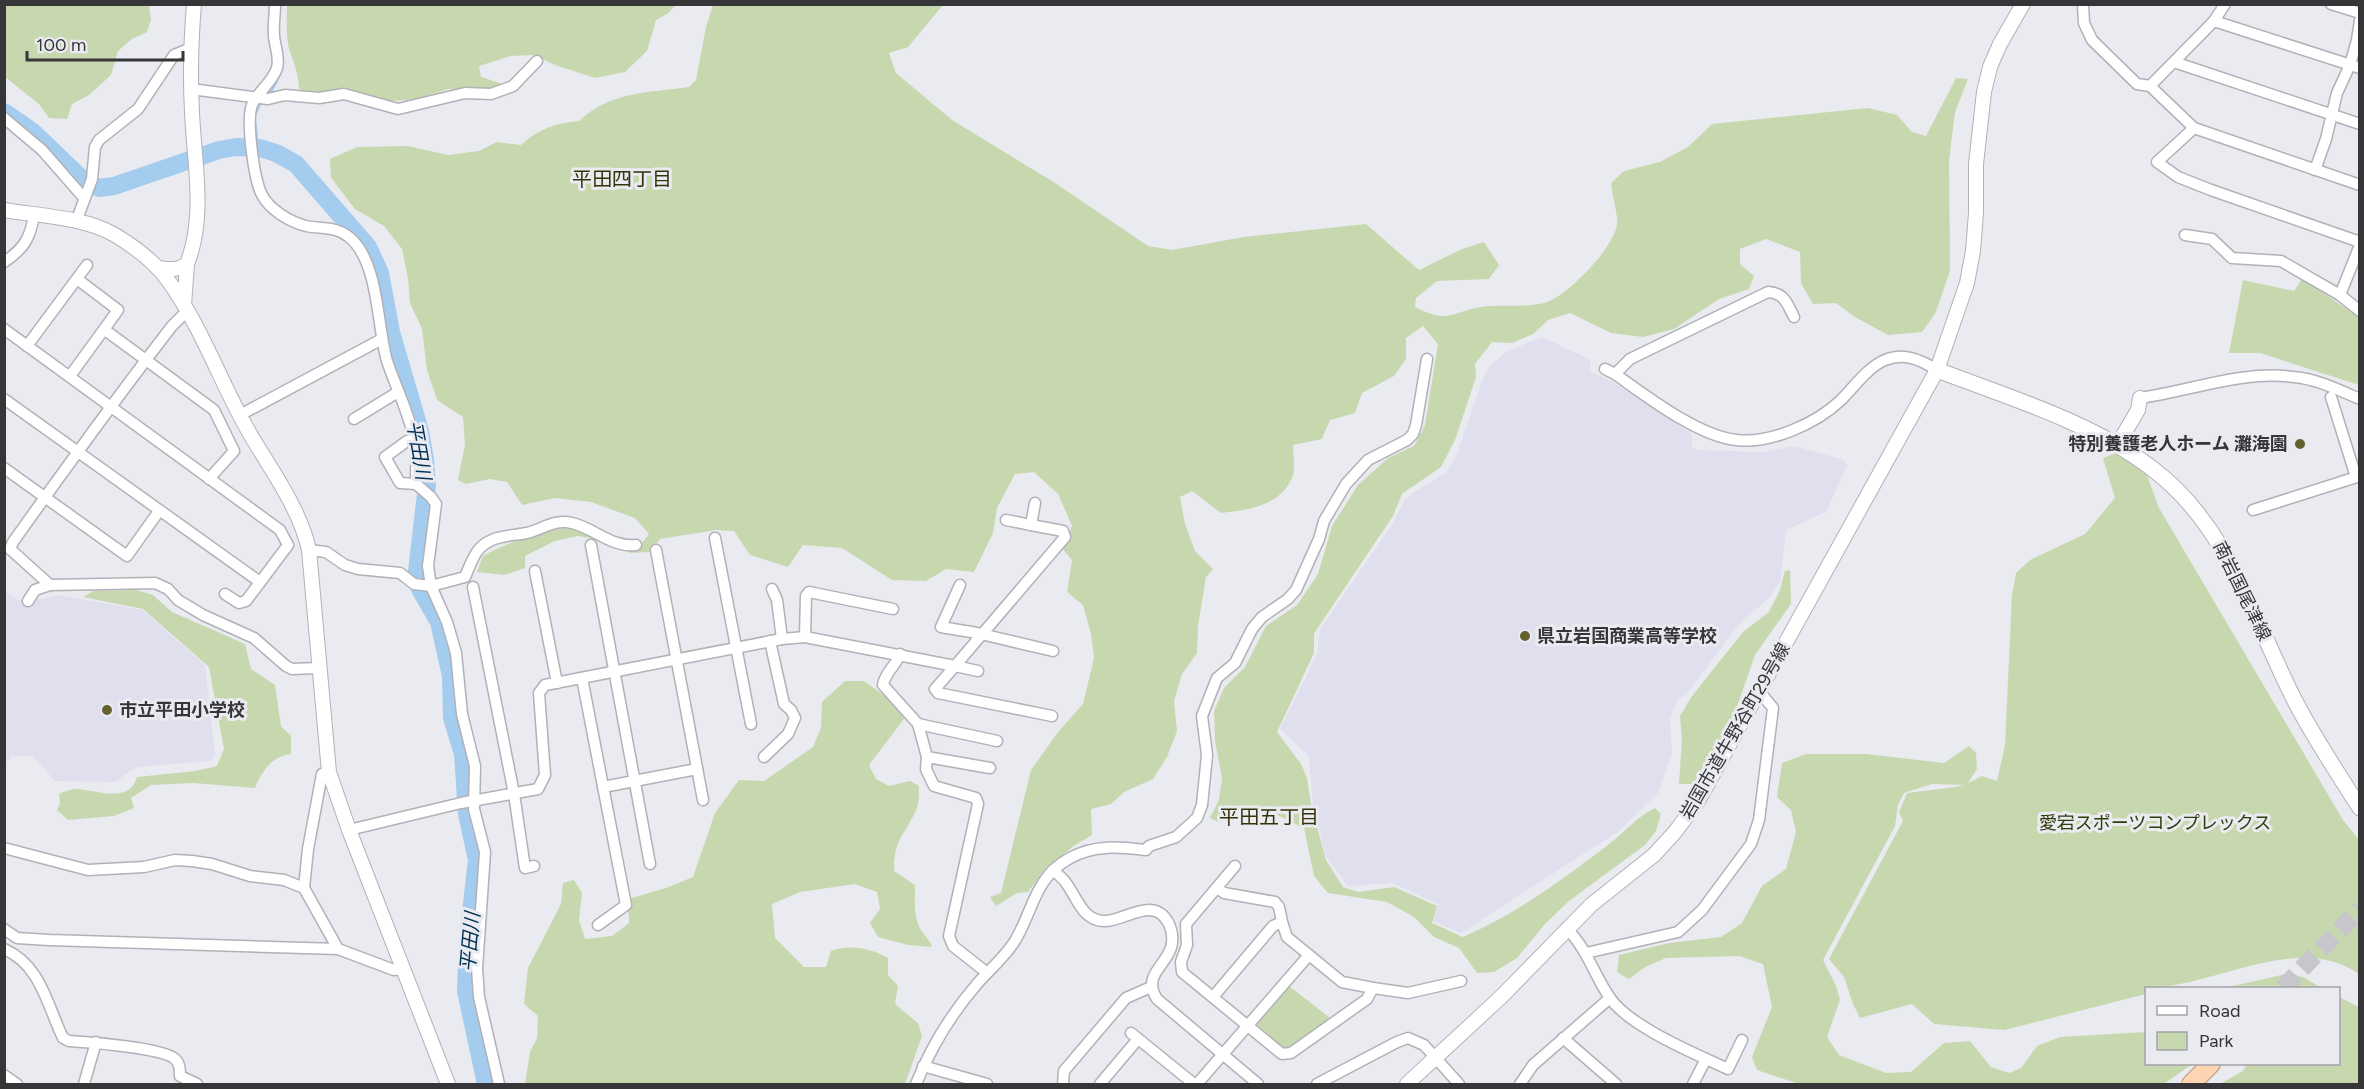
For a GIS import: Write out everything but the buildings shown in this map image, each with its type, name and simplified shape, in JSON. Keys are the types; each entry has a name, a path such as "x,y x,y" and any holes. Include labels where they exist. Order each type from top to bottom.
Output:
{"highway":[{"path":"2191,1084 2210,1065"}],"main road":[{"name":"南岩国尾津線","path":"1937,370 2007,396 2118,444 2155,470 2180,493 2206,523 2227,553 2297,704 2360,808"}],"street":[{"path":"50,585 10,549 9,539 80,452 110,406 186,309 187,264 196,234 198,211 191,89 194,4"},
{"path":"275,4 274,38 277,67 271,81 256,98 250,114 258,184 262,196 270,205 297,223 335,229 352,239 362,254 377,298 382,339 415,442 418,485"},
{"name":"岩国市道牛野谷町29号線","path":"1407,1084 1502,996 1566,928 1654,855 1698,801 1937,370 1967,283 1973,251 1976,213 1976,154 1984,92 1990,67 2000,44 2023,4"},
{"path":"2083,4 2084,23 2092,40 2137,84 2150,86 2194,128 2360,185"},
{"path":"2150,86 2214,21 2224,4"},
{"path":"2331,4 2360,13"},
{"path":"2214,21 2355,66"},
{"path":"2315,170 2326,139 2337,93 2355,66 2360,21"},
{"path":"76,222 88,189 95,147 99,140 138,109 174,55 191,48"},
{"path":"191,89 272,99 285,95 319,98 344,94 398,109 465,93 491,94 513,86 537,61"},
{"path":"2174,62 2360,124"},
{"path":"4,118 88,189"},
{"path":"2194,128 2157,162 2178,177 2360,243 2340,296"},
{"path":"4,210 76,222 115,235 158,268 186,309 240,415 296,513 306,536 309,550 329,772 349,830 448,1084"},
{"path":"4,261 18,253 26,243 32,229 34,214"},
{"path":"2185,235 2212,239 2232,258 2281,261 2340,296 2360,311"},
{"path":"158,268 172,270 187,264"},
{"path":"27,346 87,265"},
{"path":"69,376 118,310 77,279"},
{"path":"1615,374 1630,359 1768,292 1777,292 1784,297 1794,317"},
{"path":"4,329 280,530 288,545 246,601 239,603 225,594"},
{"path":"105,330 214,410 234,451 209,479"},
{"path":"240,415 382,339"},
{"path":"1605,369 1695,426 1719,437 1737,440 1759,440 1806,424 1838,403 1872,369 1885,360 1902,356 1921,360 1937,370"},
{"path":"916,1084 941,1032 963,999 1016,939 1036,892 1053,870 1069,858 1094,849 1110,847 1146,850 1149,846 1176,837 1197,818 1202,805 1207,755 1202,716 1216,678 1235,663 1252,628 1262,617 1288,599 1296,590 1319,539 1324,521 1346,484 1368,460 1407,440 1413,434 1427,359"},
{"path":"2118,444 2138,410 2140,398 2211,383 2275,375 2296,377 2324,384 2360,399"},
{"path":"354,418 398,392"},
{"path":"2253,510 2358,477 2331,397"},
{"path":"4,399 260,582"},
{"path":"415,442 407,441 385,457 400,483 418,485 436,504 428,553 428,586 447,622 456,653 462,714 475,766 468,802 485,852 477,968 479,997 499,1084"},
{"path":"4,468 127,556 159,511"},
{"path":"1031,525 1035,502"},
{"path":"1006,520 1064,531 1065,537 935,689 938,693 1052,716"},
{"path":"309,550 326,552 345,565 358,569 400,573 414,584 428,586 465,577 479,549 488,542 500,537 528,532 549,523 573,523 619,544 636,545"},
{"path":"715,538 751,724"},
{"path":"591,545 650,864"},
{"path":"656,550 703,800"},
{"path":"535,571 557,683"},
{"path":"28,601 35,590 50,585 155,583 168,589 178,600 203,615 254,638 286,666 292,669 318,668"},
{"path":"960,585 941,627 1053,651"},
{"path":"473,587 514,794 525,868 534,866"},
{"path":"772,589 777,600 782,639"},
{"path":"805,637 806,596 809,592 893,609"},
{"path":"349,830 468,802 538,789 545,775 539,693 545,685 770,641 805,637 978,671"},
{"path":"764,757 788,734 795,718 784,704 770,641"},
{"path":"900,654 897,662 885,676 883,685 918,724 927,757 926,769 934,786 976,798 978,804 949,936 952,946 986,972"},
{"path":"582,678 626,905 597,924"},
{"path":"1586,953 1678,932 1702,910 1751,844 1759,820 1773,708 1759,691"},
{"path":"918,724 997,741"},
{"path":"927,757 990,768"},
{"path":"603,787 697,769"},
{"path":"329,772 322,774 308,849 304,888 338,949"},
{"path":"4,848 88,870 144,867 175,860 192,861 212,864 250,876 284,880 304,888"},
{"path":"1235,866 1186,924 1187,945 1181,962 1182,972 1282,1054 1291,1053 1367,999 1373,988"},
{"path":"1053,870 1066,883 1081,908 1095,920 1104,922 1116,920 1141,909 1155,912 1168,922 1173,935 1172,947 1168,958 1152,979 1151,987 1157,999 1258,1084"},
{"path":"1217,888 1224,894 1275,902 1279,907 1287,937 1342,982 1408,993 1461,981"},
{"path":"1213,997 1273,926 1282,922"},
{"path":"1566,928 1586,953 1610,998 1634,1021 1728,1069 1742,1040"},
{"path":"4,929 17,938 50,940 338,949 394,970 404,969"},
{"path":"4,950 21,958 30,966 63,1038 69,1041 112,1043 168,1054 176,1059 180,1068 180,1076 197,1084"},
{"path":"1104,1083 1135,1036 1196,1084 1309,955"},
{"path":"1063,1084 1064,1071 1126,998 1151,987"},
{"path":"1523,1083 1533,1065 1610,998"},
{"path":"1317,1084 1408,1038 1424,1045 1454,1082"},
{"path":"1563,1038 1616,1084"},
{"path":"84,1084 96,1042"},
{"path":"1693,1084 1706,1059"},
{"path":"923,1066 987,1084"},
{"path":"4,1075 17,1084"}],"shaded area":[{"name":"県立岩国商業高等学校","path":"1542,337 1591,360 1589,371 1609,380 1691,433 1692,447 1696,450 1764,452 1794,446 1844,460 1847,465 1826,512 1786,530 1780,582 1768,599 1741,622 1690,690 1677,701 1670,718 1672,754 1658,793 1619,831 1461,933 1433,921 1438,904 1392,883 1348,886 1326,857 1313,805 1309,756 1280,729 1317,654 1320,629 1393,523 1404,501 1414,492 1447,472 1457,454 1489,367 1507,351"},
{"name":"市立平田小学校","path":"5,592 17,600 41,599 58,595 142,610 205,665 215,755 210,761 136,767 115,782 55,781 33,756 12,756 5,763"}],"green space":[{"path":"4,5 149,5 151,20 147,32 132,39 118,51 111,75 89,95 72,104 67,119 49,118 39,104 5,77"},
{"path":"287,5 676,5 656,20 647,51 625,72 595,78 555,65 534,55 511,56 479,66 481,77 500,83 496,93 448,89 417,99 391,101 357,92 311,93 299,89 287,40"},
{"path":"713,5 943,5 908,47 889,53 896,73 952,120 1055,183 1148,246 1172,250 1244,237 1366,224 1419,270 1462,249 1484,242 1499,265 1489,279 1437,281 1416,298 1415,307 1442,316 1481,307 1544,303 1564,292 1599,258 1614,234 1617,220 1611,183 1624,171 1660,162 1688,147 1712,124 1868,108 1897,115 1912,132 1926,136 1956,78 1968,79 1955,112 1949,161 1950,271 1935,314 1922,332 1888,335 1855,317 1836,303 1813,304 1801,283 1800,252 1766,239 1740,249 1740,264 1754,276 1749,289 1719,299 1674,329 1643,337 1611,333 1570,313 1548,320 1533,334 1512,343 1492,342 1475,364 1476,377 1455,440 1441,467 1402,494 1393,516 1314,634 1314,653 1277,732 1301,764 1307,778 1311,805 1326,860 1343,887 1358,892 1394,887 1437,906 1432,923 1463,937 1501,918 1574,871 1655,808 1661,814 1656,831 1645,845 1569,901 1545,924 1517,958 1494,972 1477,973 1459,948 1434,937 1414,917 1387,902 1328,893 1314,876 1304,828 1264,809 1249,809 1218,822 1210,818 1219,800 1222,778 1215,741 1214,711 1224,688 1245,667 1266,626 1297,605 1318,574 1332,526 1358,485 1388,458 1414,446 1425,425 1438,344 1423,326 1406,338 1406,359 1394,376 1362,393 1355,413 1330,420 1322,439 1293,445 1292,478 1280,495 1262,505 1221,513 1192,491 1180,497 1185,524 1195,551 1213,569 1206,577 1198,626 1197,653 1182,674 1174,701 1177,731 1167,757 1153,779 1124,792 1111,804 1091,809 1092,835 1075,845 1045,869 1028,892 1017,893 996,906 990,897 1001,893 1031,770 1058,732 1083,704 1094,658 1091,634 1083,605 1067,592 1072,560 1062,548 1072,526 1058,494 1034,472 1015,474 997,508 993,533 974,572 946,569 926,581 892,580 842,548 803,545 788,567 750,555 734,531 716,530 660,539 649,552 631,553 601,540 578,536 555,541 525,556 525,568 504,575 477,572 483,556 514,542 551,530 579,530 638,548 649,534 635,518 591,502 555,498 522,505 507,482 490,479 466,484 458,480 465,445 463,417 437,400 427,370 422,329 410,303 402,249 384,226 355,209 331,178 330,159 357,147 408,146 448,155 479,151 497,142 521,145 541,131 555,125 579,121 591,111 617,99 644,92 689,87 696,80 706,27"},
{"path":"2302,279 2359,317 2359,385 2260,353 2229,353 2243,280 2294,291"},
{"name":"愛宕スポーツコンプレックス","path":"2116,453 2147,475 2159,508 2343,820 2359,840 2359,974 2335,962 2309,958 2282,960 2172,986 2145,987 2145,994 2004,1030 1934,1024 1912,1004 1860,1018 1844,977 1829,959 1903,821 1899,812 1907,793 1964,785 1932,784 1904,793 1898,805 1895,826 1823,960 1840,1000 1827,1037 1839,1055 1886,1073 1911,1072 1944,1043 1970,1041 1991,1067 2009,1073 2021,1068 2037,1046 2060,1037 2145,1032 2145,1065 2191,1065 2164,1084 1799,1084 1757,1070 1752,1057 1772,1007 1763,964 1739,956 1666,958 1645,967 1629,979 1617,972 1619,955 1669,943 1721,937 1742,923 1762,886 1786,869 1796,832 1791,810 1777,797 1782,763 1806,754 1866,754 1944,763 1969,746 1976,753 1977,769 1968,783 1982,776 1997,781 2005,745 2012,595 2016,573 2030,560 2085,534 2115,498 2103,458"},
{"path":"1790,570 1791,604 1755,655 1738,704 1721,739 1693,784 1679,784 1682,740 1680,716 1692,696 1743,632 1769,612 1780,590 1785,571"},
{"path":"137,590 153,595 172,612 245,644 251,669 275,685 281,726 291,736 291,754 284,755 268,765 255,788 193,783 151,785 131,798 134,808 114,816 68,820 57,810 61,793 81,789 110,794 119,793 133,786 137,777 195,771 217,766 224,749 209,667 143,609 83,597 93,591"},
{"path":"845,681 864,681 900,707 904,719 869,765 876,779 889,786 910,781 919,786 917,807 900,838 894,860 894,871 915,885 917,919 932,947 908,945 878,937 870,923 880,909 877,892 855,884 800,892 772,904 775,938 804,967 826,967 831,951 845,948 867,950 888,958 888,975 898,986 895,1004 918,1023 922,1036 905,1084 525,1084 530,1052 537,1038 538,1016 524,1004 528,968 561,904 563,883 574,880 582,893 579,920 585,939 612,936 629,923 628,899 693,877 715,813 739,780 764,781 813,747 821,728 822,702"},
{"path":"2290,973 2305,978 2319,987 2228,987"},
{"path":"1289,986 1330,1018 1289,1050 1282,1050 1257,1028 1259,1019"},
{"path":"2340,998 2359,1007 2359,1084 2220,1084 2243,1071 2246,1065 2340,1065"}],"waterway":[{"path":"266,96 272,90 282,69"},
{"path":"255,114 261,101"},
{"name":"平田川","path":"4,112 33,132 85,182 99,188 114,186 219,150 236,147 260,148 276,153 296,164 368,247 380,273 391,332 420,431 425,460 427,485 417,571 420,589 439,622 451,676 452,718 463,754 467,814 477,860 468,938 466,991 486,1084"},
{"path":"255,123 260,148"}],"tunnel":[{"path":"2284,987 2360,909"}],"place":[{"name":"特別養護老人ホーム 灘海園","path":"2300,444"},
{"name":"県立岩国商業高等学校","path":"1525,636"},
{"name":"市立平田小学校","path":"107,710"}],"district":[{"name":"平田四丁目","path":"622,179"},
{"name":"平田五丁目","path":"1269,817"}]}
